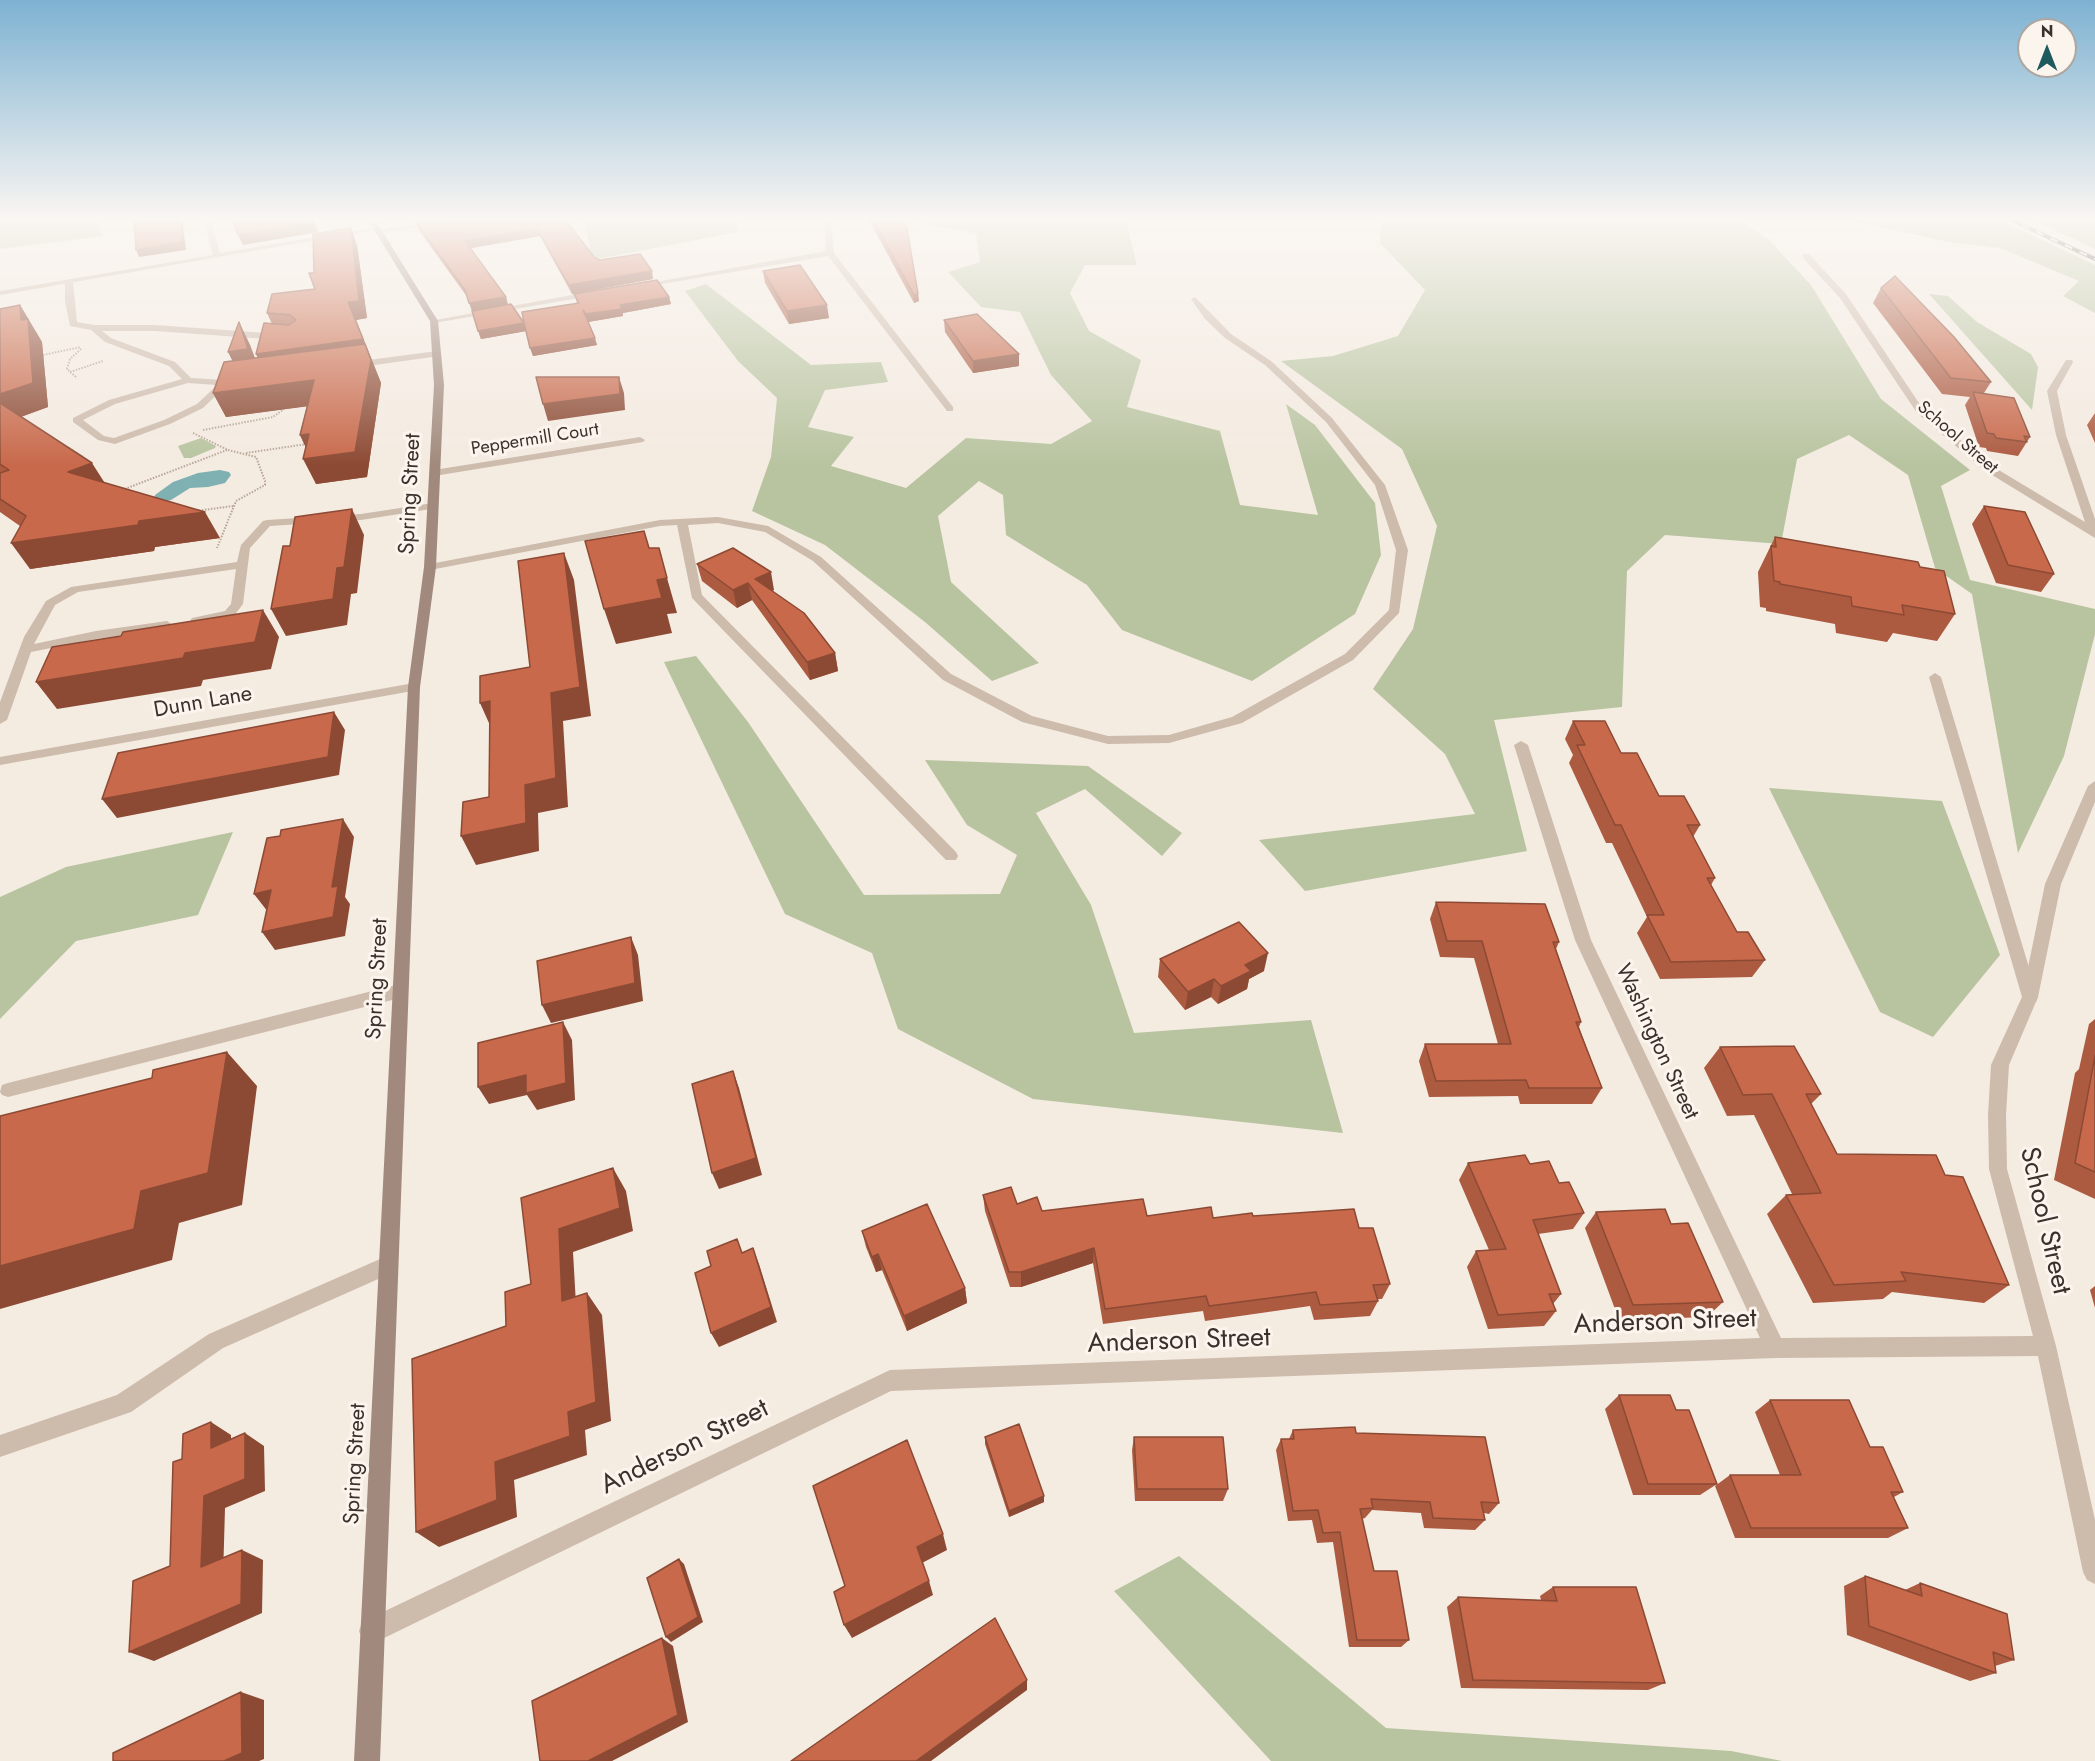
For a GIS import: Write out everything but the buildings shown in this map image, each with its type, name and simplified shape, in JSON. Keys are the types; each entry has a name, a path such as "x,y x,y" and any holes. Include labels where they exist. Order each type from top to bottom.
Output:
{"main road":[{"name":"Spring Street","path":"367,1761 414,687 430,567 439,385 434,321 421,300"}],"street":[{"path":"69,300 73,324 94,328 155,328 286,337"},
{"path":"434,321 555,300"},
{"path":"866,300 950,409"},
{"path":"430,567 660,523 718,520 768,530 816,559 947,677 1027,718 1108,740 1169,739 1237,720 1349,657 1395,610 1402,550 1380,486 1329,420 1268,363 1228,336 1208,317 1195,300"},
{"name":"School Street","path":"1846,300 1920,411 1988,468 2094,534"},
{"path":"94,328 108,340 172,364 188,380"},
{"path":"342,367 437,354"},
{"name":"School Street","path":"2069,362 2052,391 2061,435 2094,534"},
{"path":"224,383 200,406 167,422 115,441 101,438 76,420 112,402 188,380 224,383 248,380"},
{"name":"Peppermill Court","path":"434,473 640,440"},
{"path":"26,649 96,635 229,614 237,604 245,547 267,523 361,517 433,506"},
{"path":"682,523 696,596 819,718 951,856"},
{"path":"0,720 30,637 50,603 75,589 241,565"},
{"path":"1935,677 2030,997"},
{"name":"Dunn Lane","path":"0,761 414,687"},
{"name":"Washington Street","path":"1521,745 1583,940 1775,1348"},
{"name":"School Street","path":"2095,786 2053,884 2030,997 2000,1065 1997,1115 1998,1168 2046,1346 2095,1572"},
{"path":"8,1090 400,991"},
{"path":"0,1446 123,1404 216,1341 387,1265"},
{"name":"Anderson Street","path":"371,1631 890,1381 1775,1348 2046,1346"}],"path":[{"path":"43,355 85,346 70,359 67,369 76,377"},
{"path":"209,568 236,501 265,485 266,481 256,457 228,450 190,432 273,417 284,409"},
{"path":"242,454 316,442"},
{"path":"65,446 83,457"},
{"path":"122,490 228,450"},
{"path":"192,512 234,506"}],"green space":[{"path":"692,300 727,300 811,365 881,362 888,382 825,390 808,427 854,437 831,466 906,488 966,438 1051,444 1092,421 1051,375 1020,312 981,307 975,300 1074,300 1089,331 1141,360 1127,407 1220,431 1240,505 1318,515 1286,404 1315,425 1375,503 1381,555 1355,614 1252,681 1122,630 1087,585 1006,535 1003,495 979,481 938,516 951,582 1039,663 992,681 925,622 825,545 752,511 771,457 777,398 738,361"},
{"path":"1419,300 1820,300 1881,399 1970,470 1941,486 1970,580 2095,609 2095,634 2064,756 2018,853 1972,594 1935,568 1908,475 1849,435 1797,459 1781,544 1665,535 1627,571 1622,707 1494,720 1527,851 1305,891 1259,840 1475,814 1445,754 1373,689 1413,629 1437,526 1402,449 1281,361 1333,356 1398,336"},
{"path":"1934,300 1953,300 1977,322 2031,354 2038,367 2032,410"},
{"path":"2071,300 2095,300 2095,313"},
{"path":"201,438 216,446 215,448 191,458 184,458 178,446"},
{"path":"696,656 748,722 864,895 1000,894 1017,855 967,825 925,760 1088,766 1182,833 1162,856 1085,789 1036,813 1091,905 1134,1033 1311,1020 1343,1133 1033,1099 898,1029 872,953 785,914 664,662"},
{"path":"1769,788 1942,801 2000,955 1933,1037 1880,1012"},
{"path":"233,832 198,915 76,941 0,1019 0,897 66,867"},
{"path":"1179,1556 1386,1728 1731,1751 1782,1761 1271,1761 1114,1591"}],"water":[{"path":"220,470 229,472 231,475 225,483 190,488 171,500 162,502 154,499 155,495 173,482 198,473"}]}
